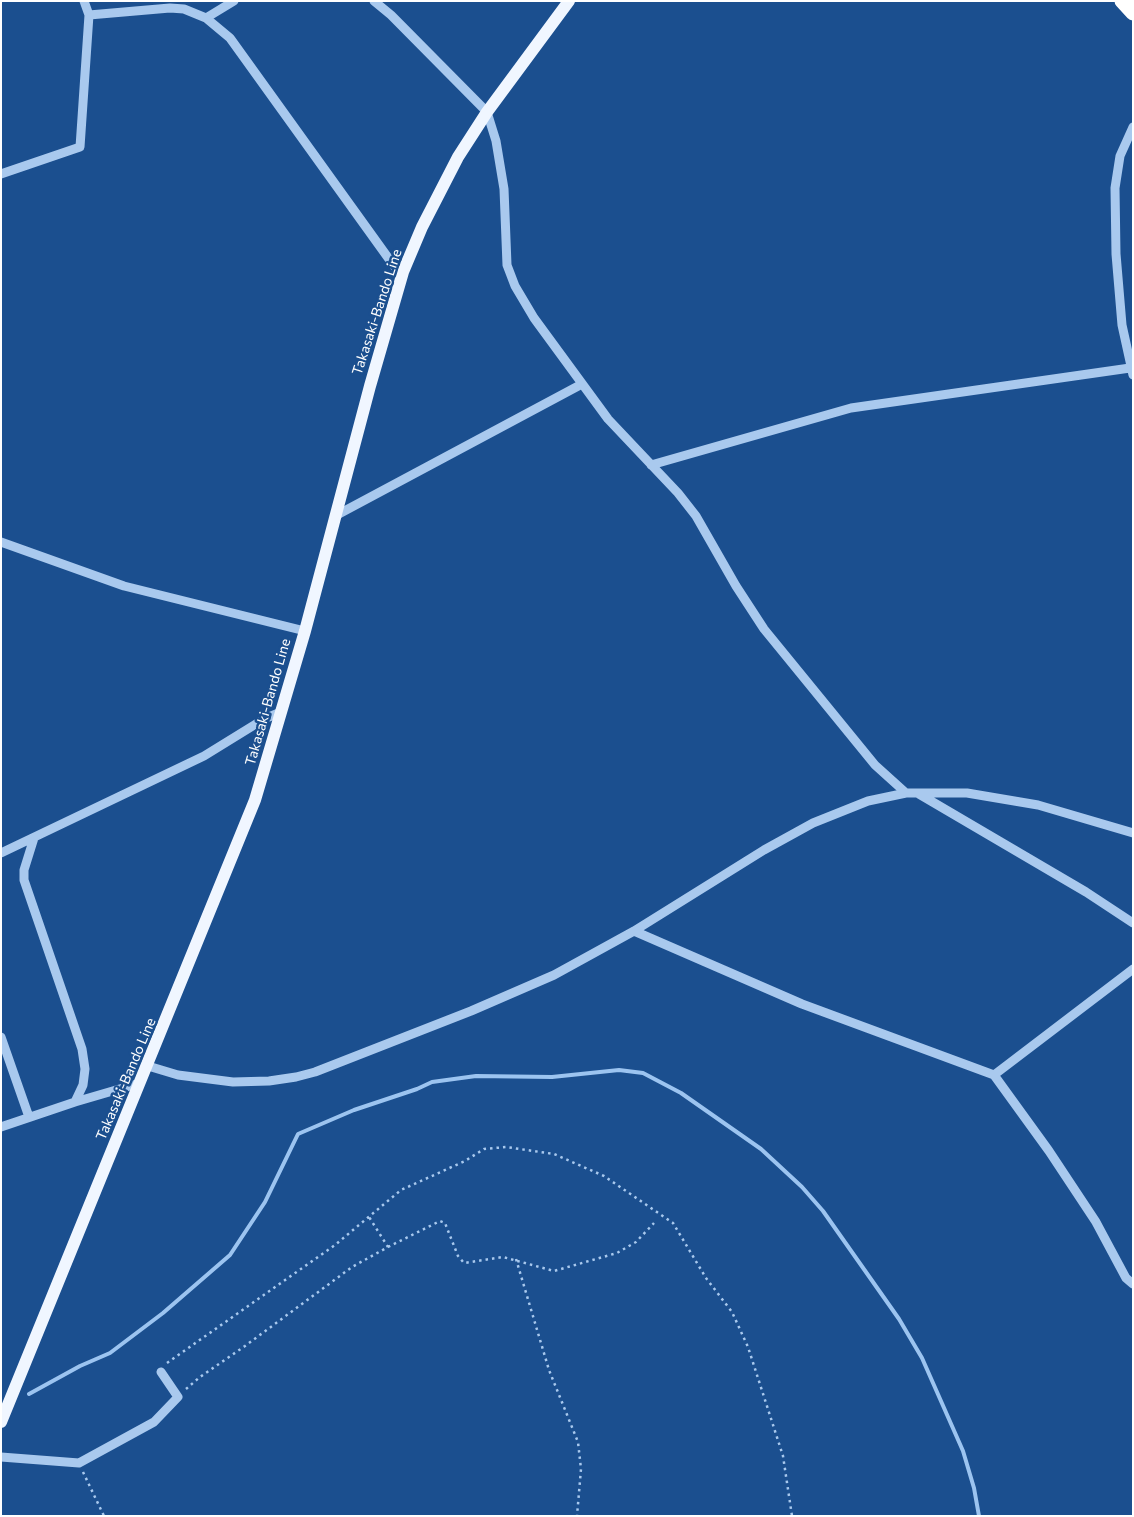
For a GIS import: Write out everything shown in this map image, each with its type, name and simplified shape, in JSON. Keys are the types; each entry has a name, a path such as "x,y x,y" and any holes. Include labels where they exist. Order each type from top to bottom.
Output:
{"highway":[{"path":"1122,1 1133,14"}],"main road":[{"name":"Takasaki-Bando Line","path":"1,1422 148,1066 255,800 305,630 403,272 440,191 458,158 487,112 569,1"}],"street":[{"path":"1,174 80,147 89,15 84,1"},
{"path":"206,18 234,1"},
{"path":"374,1 392,15 487,112 496,141 504,189 505,245 508,270 534,318 608,420 678,493 696,516 736,586 764,629 875,765 906,792"},
{"path":"89,15 170,8 184,9 206,18 230,38 394,266 403,272"},
{"path":"651,465 851,408 1132,371 1122,325 1116,254 1115,188 1120,156 1133,127"},
{"path":"335,516 582,384"},
{"path":"1,542 124,586 305,630"},
{"path":"1,853 204,756 264,719 281,712"},
{"path":"148,1066 178,1075 233,1082 296,1077 346,1061 471,1011 554,975 634,931 764,850 813,824 868,801 906,792 967,793 1038,805 1133,833"},
{"path":"917,792 1086,892 1133,923"},
{"path":"34,838 24,870 24,880 82,1049 85,1069 83,1085 75,1102"},
{"path":"634,931 802,1004 994,1076 1049,1151 1096,1222 1126,1278 1133,1284"},
{"path":"994,1076 1133,969"},
{"path":"1,1037 29,1117"},
{"path":"1,1126 140,1083"},
{"path":"1,1457 79,1463 154,1422 178,1398 161,1372"}],"path":[{"path":"161,1372 163,1366 335,1245 402,1190 422,1179 465,1161 484,1149 506,1147 554,1154 618,1185 673,1223 706,1278 732,1312 748,1346 783,1456 792,1516"},
{"path":"368,1217 388,1247"},
{"path":"178,1398 200,1377 343,1273 440,1220 445,1223 458,1256 464,1263 503,1257 516,1259 554,1271 561,1271 626,1248 636,1242 654,1223"},
{"path":"516,1259 549,1370 578,1442 581,1469 577,1516"},
{"path":"79,1463 104,1516"}],"waterway":[{"path":"29,1394 80,1366 110,1353 163,1313 230,1255 265,1202 298,1134 354,1110 417,1089 432,1082 476,1076 552,1077 619,1070 643,1073 681,1093 761,1149 802,1187 823,1211 899,1319 922,1358 963,1451 974,1488 979,1516"}]}
